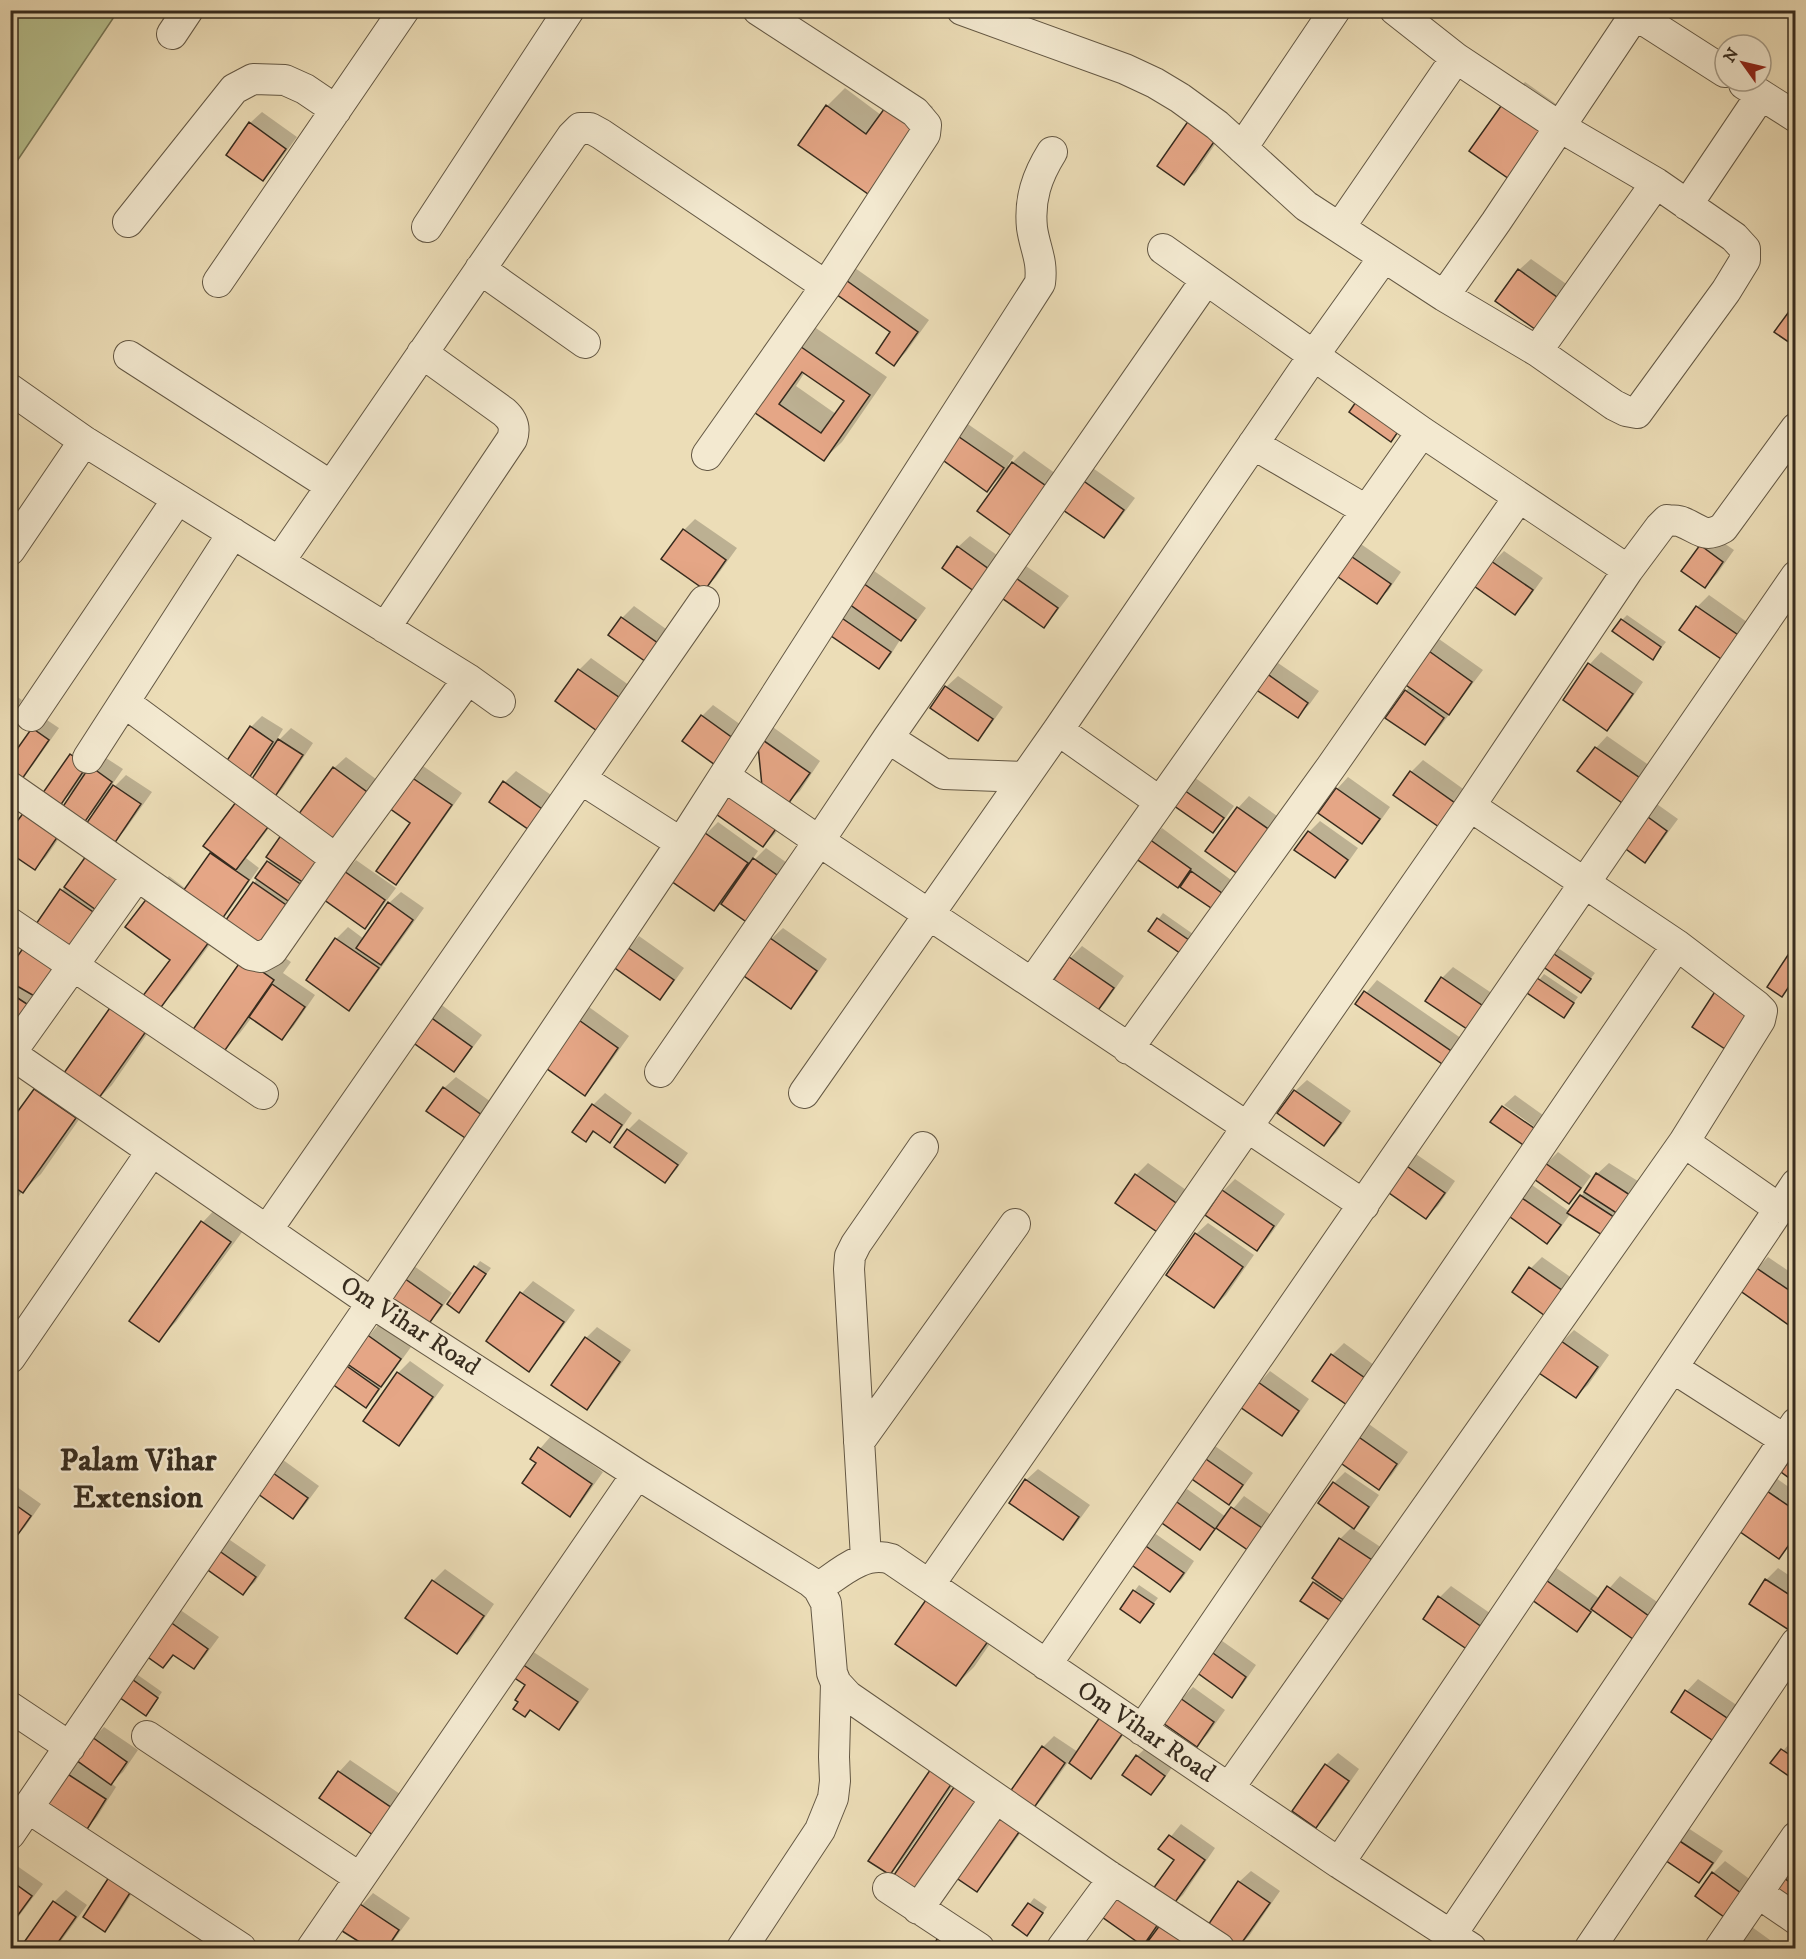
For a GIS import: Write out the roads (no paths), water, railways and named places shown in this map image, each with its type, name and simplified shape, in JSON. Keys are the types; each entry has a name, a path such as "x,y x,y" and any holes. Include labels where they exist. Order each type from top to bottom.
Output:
{"street":[{"path":"218,282 404,10"},
{"path":"428,227 569,10"},
{"path":"707,455 826,286 926,134 926,125 915,112 758,10"},
{"path":"962,10 1125,69 1155,83 1180,98 1216,125 1306,206 1444,296 1537,351 1614,405 1637,413 1726,291 1745,260 1745,249 1734,237 1656,183 1560,127 1456,58 1395,10"},
{"path":"1242,148 1335,10"},
{"path":"1444,296 1637,13 1713,64"},
{"path":"1340,227 1456,58"},
{"path":"128,222 234,88 253,79 285,80 305,89 336,110"},
{"path":"1687,205 1747,93"},
{"path":"1758,93 1796,117"},
{"path":"279,562 572,136 580,128 590,128 602,134 826,286"},
{"path":"10,1834 372,1303 681,843 1040,283 1041,270 1032,227 1032,206 1035,185 1052,152"},
{"path":"1537,351 1656,183"},
{"path":"1163,249 1422,432 1628,570"},
{"path":"804,1093 1384,257"},
{"path":"480,269 585,343"},
{"path":"660,1072 888,738 1206,280"},
{"path":"386,628 512,439 514,431 510,418 504,412 422,353"},
{"path":"129,356 331,486"},
{"path":"10,389 84,441 177,501 233,533 468,679 500,702"},
{"path":"930,1584 1470,806 1628,570 1660,527 1668,520 1680,521 1706,534 1714,534 1723,528 1796,428"},
{"path":"1032,983 1422,432"},
{"path":"10,550 84,441"},
{"path":"1253,444 1366,510"},
{"path":"1128,1049 1344,748 1519,497"},
{"path":"31,716 177,501"},
{"path":"88,758 233,533"},
{"path":"1046,1665 1796,576"},
{"path":"267,1230 704,601"},
{"path":"10,787 251,955 261,957 272,951 336,859 468,679"},
{"path":"124,702 336,859"},
{"path":"1058,730 1160,802"},
{"path":"888,738 944,774 1025,777"},
{"path":"724,776 819,842 1364,1205"},
{"path":"581,779 681,843"},
{"path":"1229,1788 1684,1142 1760,1020 1762,1011 1757,1006 1677,945 1470,806"},
{"path":"11,1053 137,876"},
{"path":"10,923 263,1094"},
{"path":"1142,1730 1677,945"},
{"name":"Om Vihar Road","path":"11,1053 372,1303 818,1588"},
{"path":"1684,1142 1778,1208"},
{"path":"923,1147 863,1233 850,1256 866,1558 818,1588 826,1603 832,1673 836,1683 848,1696 1109,1876 1219,1948"},
{"path":"10,1358 152,1151"},
{"path":"1339,1863 1796,1184"},
{"path":"859,1442 1015,1224"},
{"path":"1461,1942 1792,1437 1673,1368"},
{"path":"312,1948 637,1474"},
{"name":"Om Vihar Road","path":"866,1558 882,1556 891,1559 930,1584 1339,1863 1461,1942"},
{"path":"1590,1948 1796,1643"},
{"path":"742,1948 820,1830 833,1798 836,1683"},
{"path":"10,1707 70,1747"},
{"path":"147,1736 360,1878"},
{"path":"918,1909 996,1798"},
{"path":"28,1808 241,1948"},
{"path":"1720,1948 1796,1837"},
{"path":"1062,1948 1107,1887 1109,1876"},
{"path":"888,1888 979,1948"},
{"path":"1758,1893 1796,1919"}],"district":[{"name":"Palam Vihar Extension","path":"138,1480"}]}
